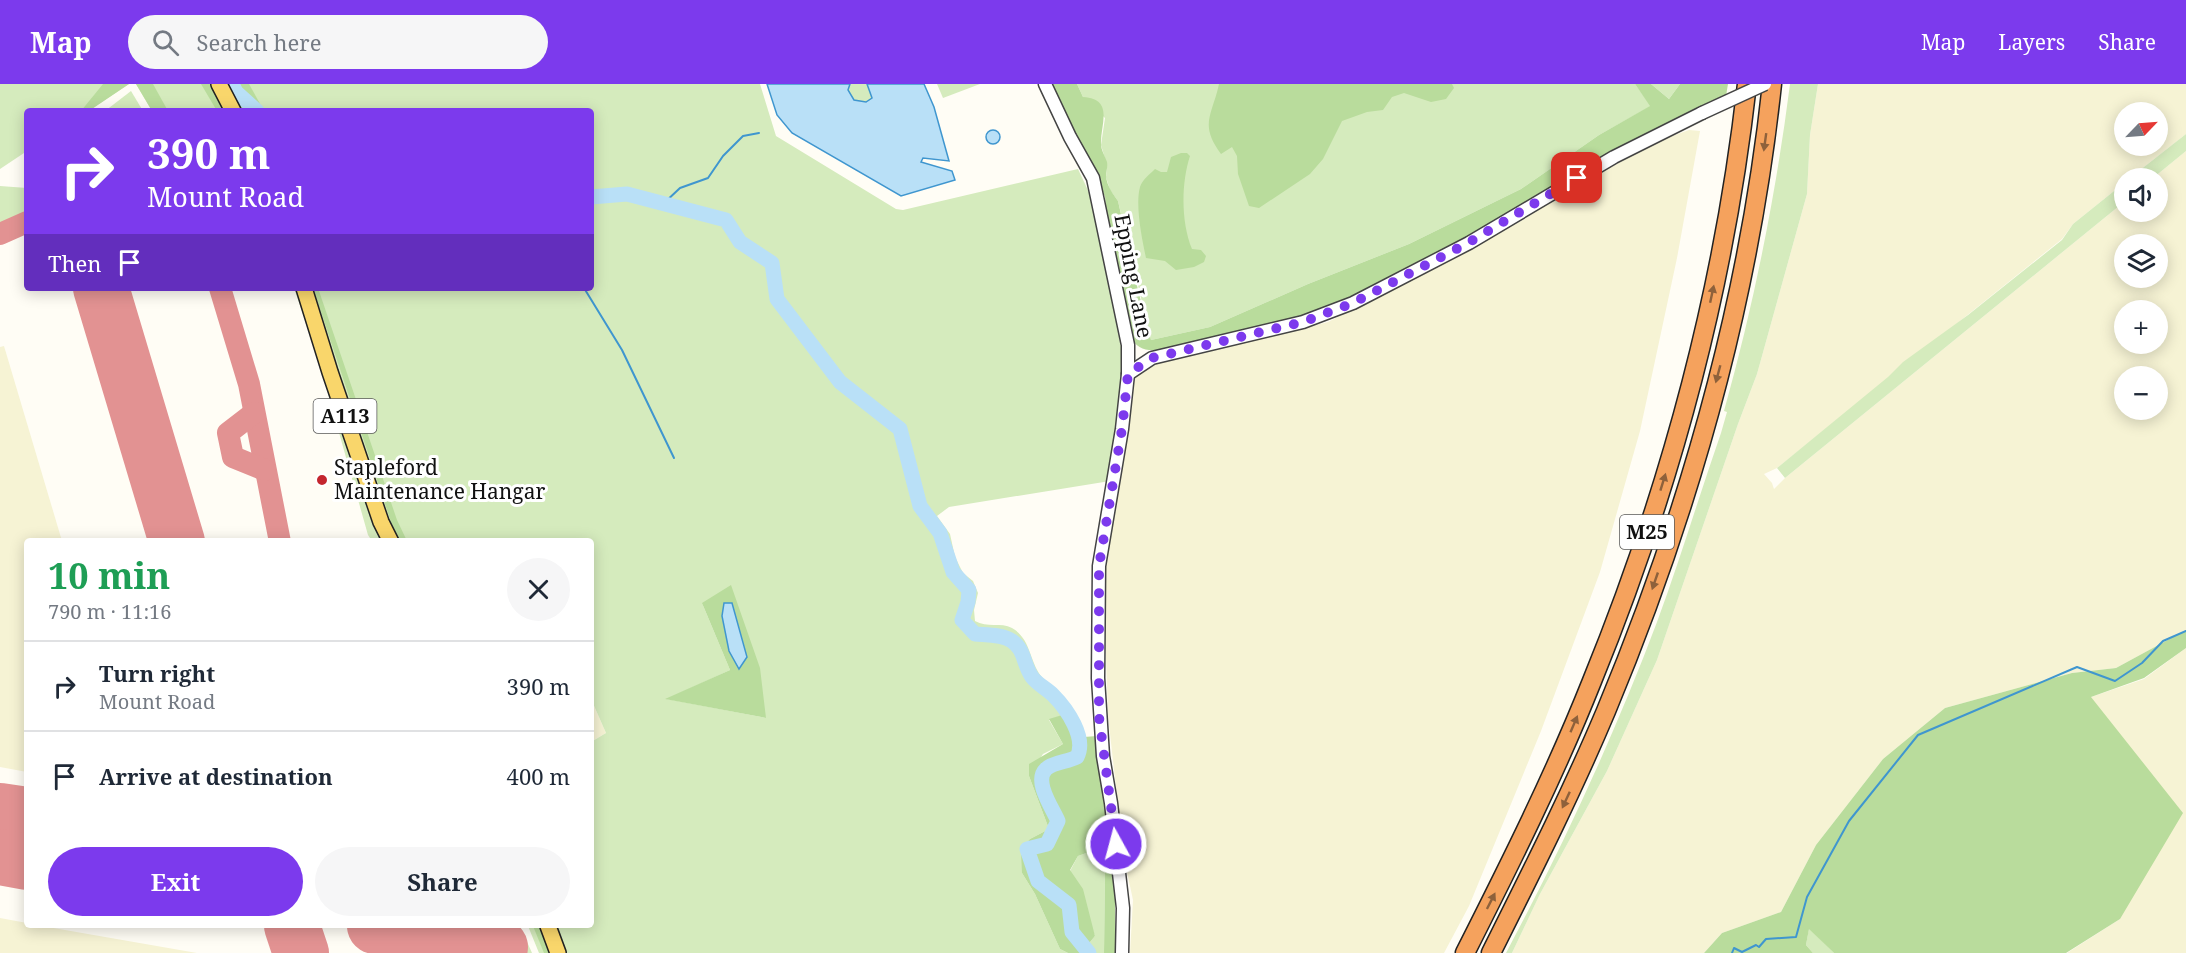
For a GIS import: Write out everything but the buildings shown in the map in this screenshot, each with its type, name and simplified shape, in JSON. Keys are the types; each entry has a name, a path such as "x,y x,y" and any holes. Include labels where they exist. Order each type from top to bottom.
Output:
{"highway":[{"name":"M25","path":"1465,953 1523,836 1575,723 1617,618 1653,512 1688,395 1710,306 1733,187 1747,84"},
{"name":"M25","path":"1491,953 1552,832 1606,710 1639,626 1680,507 1718,378 1739,290 1756,202 1772,84"}],"main road":[{"path":"219,84 231,108"},
{"name":"A113","path":"305,291 381,522 389,538"},
{"path":"549,928 558,953"}],"street":[{"name":"Epping Lane","path":"1045,84 1070,137 1093,178 1128,345 1128,374 1117,460 1100,553 1098,678 1101,736 1122,897 1122,953"},
{"path":"1128,374 1152,358 1292,325 1353,303 1468,243 1614,157 1765,84"},
{"path":"1128,345 1152,358"}],"shaded area":[{"path":"1818,84 2186,84 2186,134 2168,148 2168,102 2114,102 2114,156 2158,156 2143,168 2114,168 2114,191 2073,224 2062,239 1777,468 1764,474 1774,489 2114,210 2114,222 2168,222 2168,168 2165,168 2186,151 2186,630 2116,668 2072,673 1945,708 1883,759 1816,845 1781,912 1722,933 1704,953 1512,953 1540,894 1607,771 1657,660 1757,374 1807,194 1810,135"},
{"path":"1689,130 1700,131 1677,258 1640,431 1600,572 1541,731 1469,906 1444,953 1130,953 1133,900 1124,858 1108,716 1103,567 1132,383 1136,375 1153,365 1328,322 1521,221 1564,193 1658,141"},
{"path":"4,346 61,538 24,538 24,771 0,767 0,347"},
{"path":"2186,648 2186,953 2067,953 2120,919 2091,697 2144,679"},
{"path":"594,706 606,733 594,740"},
{"path":"0,918 24,922 24,928 53,928 197,953 0,953"}],"green space":[{"path":"0,84 129,84 93,108 24,108 24,153 0,169"},
{"path":"103,84 129,84 93,108 83,108"},
{"path":"136,84 760,84 776,136 896,209 903,210 1078,169 1093,201 1123,357 1110,481 949,507 937,516 950,534 955,557 963,573 973,581 978,593 974,610 975,621 1008,626 1018,633 1023,638 1041,676 1062,697 1072,712 1049,720 1063,744 1043,754 1029,776 1049,829 1030,839 1022,873 1035,894 1060,949 1068,953 539,953 529,928 594,928 594,740 606,733 594,706 594,538 370,538 317,355 295,291 594,291 594,108 150,108","holes":["702,603 766,718 667,699 730,670"]},
{"path":"136,84 153,84 166,108 150,108"},
{"path":"201,84 215,84 227,108 215,108"},
{"path":"227,84 249,84 262,108 239,108"},
{"path":"849,84 867,84 872,99 866,102 854,100 848,90"},
{"path":"937,84 980,84 943,98"},
{"path":"1049,84 1077,84 1083,97 1093,99 1102,108 1104,114 1101,144 1107,162 1106,176 1110,190 1118,201 1151,340 1210,327 1308,284 1409,244 1521,189 1599,135 1650,106 1635,84 1651,84 1669,99 1680,84 1728,84 1726,96 1632,142 1460,241 1321,312 1157,351 1142,348 1131,339 1107,219 1105,197 1097,176"},
{"path":"1077,84 1635,84 1651,106 1599,135 1521,189 1409,244 1308,284 1210,327 1151,340 1118,201 1110,190 1106,177 1107,165 1101,145 1105,118 1083,97"},
{"path":"1219,84 1452,84 1454,88 1446,99 1431,102 1404,93 1392,97 1383,110 1367,112 1342,121 1323,159 1310,174 1259,208 1249,206 1238,174 1237,156 1232,147 1221,154 1210,135 1209,120"},
{"path":"1651,84 1680,84 1669,99"},
{"path":"1790,84 1818,84 1810,135 1807,194 1757,374 1657,660 1607,771 1540,894 1512,953 1506,953 1548,872 1641,665 1721,433 1727,412 1724,411 1763,249"},
{"path":"131,91 141,108 109,108"},
{"path":"2186,134 2186,151 2165,168 2143,168 2158,156 2168,156 2168,148"},
{"path":"1187,153 1190,156 1184,191 1184,215 1188,238 1192,249 1201,250 1206,256 1204,262 1194,267 1176,270 1165,261 1146,258 1138,203 1140,187 1144,180 1155,169 1167,172 1171,157"},
{"path":"0,186 24,188 24,215 0,227"},
{"path":"2114,191 2114,210 1785,478 1777,468 1888,377 1903,362 1968,315 2062,240 2073,224"},
{"path":"314,291 319,291 397,520 406,538 399,538 391,522"},
{"path":"731,585 760,668 766,718 665,699 730,670 702,603","holes":["724,603 739,668 729,651 722,616"]},
{"path":"2186,630 2186,648 2144,678 2091,697 2183,813 2120,919 2066,953 1834,953 1809,929 1806,945 1813,953 1704,953 1722,933 1781,912 1816,845 1883,759 1945,708 2072,673 2116,668"},
{"path":"1072,712 1084,737 1097,736 1115,885 1115,953 1104,953 1105,870 1092,851 1078,856 1070,870 1083,889 1095,936 1081,953 1068,953 1060,949 1035,894 1022,873 1021,851 1030,839 1049,829 1029,776 1029,764 1063,744 1049,719"},
{"path":"1092,851 1105,870 1104,953 1081,953 1095,936 1070,871 1078,856"},
{"path":"516,928 521,928 532,953 516,953"},
{"path":"534,928 542,928 550,953 544,953"},
{"path":"1809,928 1834,953 1813,953 1806,945"}],"water":[{"path":"767,84 850,84 848,90 854,100 866,102 872,98 867,84 924,84 934,107 949,161 923,158 921,162 952,171 955,180 901,196 792,133 777,115"},
{"path":"990,130 996,130 1000,137 996,144 990,144 986,140 986,134"},
{"path":"724,603 732,603 747,657 739,669 729,651 722,616"}],"waterway":[{"path":"232,84 236,92 254,108"},
{"path":"663,204 680,188 708,178 723,156 743,136 759,133"},
{"path":"594,197 627,194 726,220 740,242 772,263 777,299 840,382 900,429 920,506 940,533 953,572 969,590 962,620 975,634 994,635 1012,641 1022,653 1032,677 1051,693 1074,724 1079,741 1077,757 1046,769 1042,780 1043,788 1058,821 1047,844 1027,849 1038,881 1069,905 1072,932 1089,953"},
{"path":"586,291 622,350 674,458"},
{"path":"1732,953 1734,948 1742,952 1756,945 1759,947 1766,939 1796,937 1807,897 1849,821 1918,735 2077,667 2115,681 2142,663 2163,641 2186,631"}],"taxiway":[{"path":"0,234 24,223"},
{"path":"221,291 249,384 279,538"},
{"path":"254,413 228,433 233,457 265,470"},
{"path":"422,934 432,928"},
{"path":"445,928 463,953"}],"runway":[{"path":"102,291 176,538"},
{"path":"0,811 24,815"},
{"path":"0,857 24,861"},
{"path":"293,928 301,953"},
{"path":"387,928 500,947"}],"place":[{"name":"Stapleford Maintenance Hangar","path":"322,480"}],"route":[{"path":"1116,844 1099,717 1099,566 1122,429 1128,374 1141,364 1164,354 1281,328 1353,303 1468,243 1577,178"}]}
